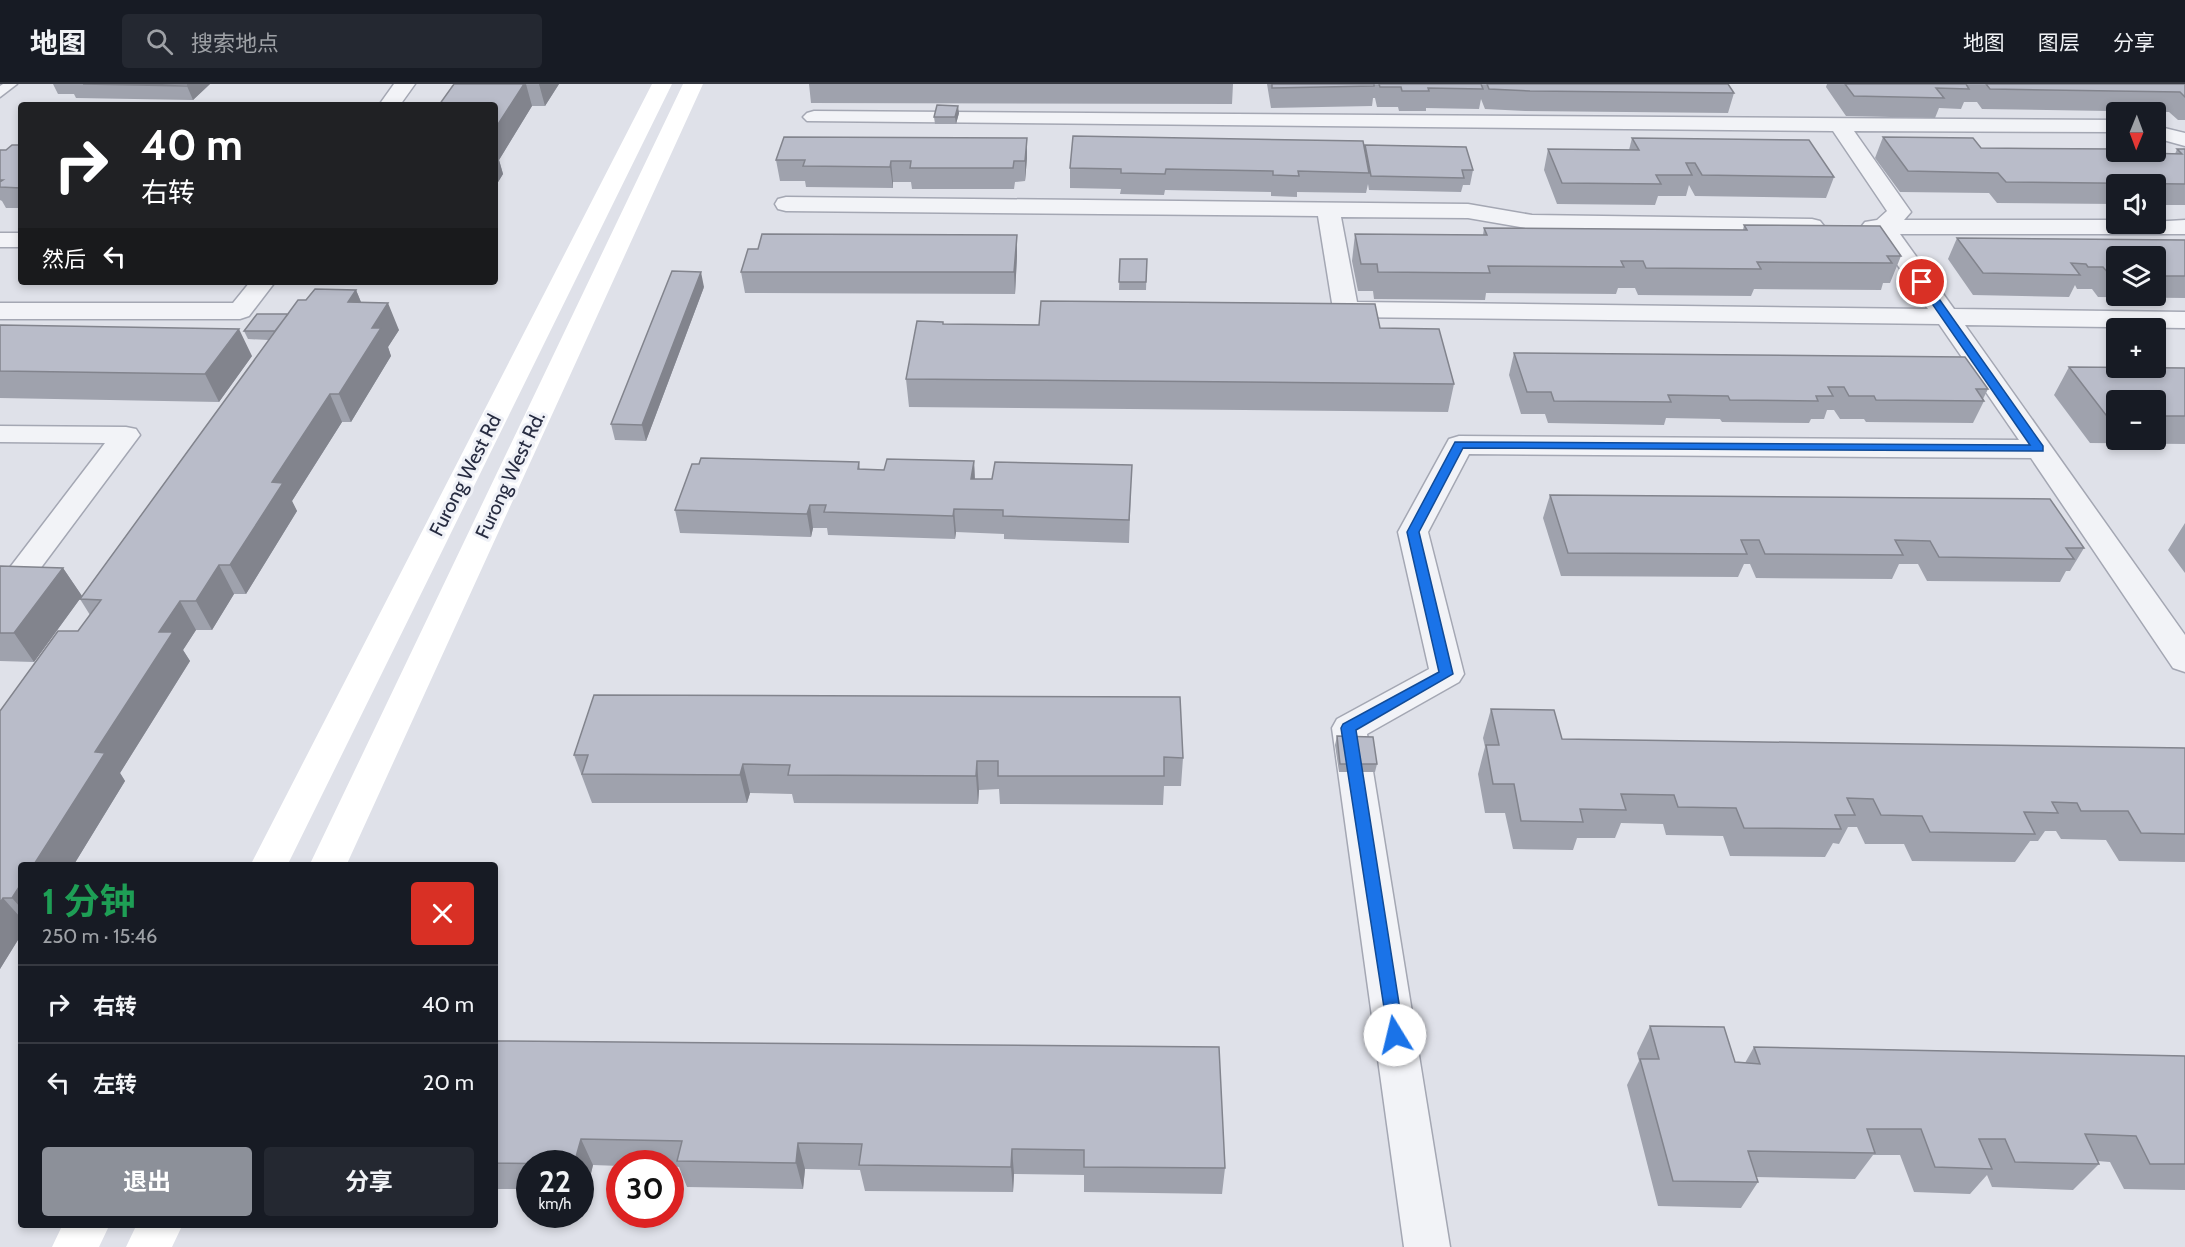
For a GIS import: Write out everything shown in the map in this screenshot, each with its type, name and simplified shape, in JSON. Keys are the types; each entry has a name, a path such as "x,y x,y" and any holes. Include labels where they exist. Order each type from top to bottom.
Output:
{"main road":[{"name":"Furong West Rd","path":"270,862 662,84"},
{"name":"Furong West Rd.","path":"329,862 693,84"},
{"path":"75,1247 85,1228"},
{"path":"149,1247 158,1228"}],"street":[{"path":"391,102 405,84"},
{"path":"814,117 2106,126"},
{"path":"1839,125 1899,212 1883,227"},
{"path":"2166,135 2185,140"},
{"path":"786,204 1468,211 1532,222 1842,227 2185,227"},
{"path":"1328,209 1346,309 2185,320"},
{"path":"1883,227 2185,660"},
{"path":"0,240 18,240"},
{"path":"0,311 240,311 261,285"},
{"path":"0,434 126,435 23,570"},
{"path":"1427,1247 1348,728 1447,674 1413,532 1460,445 2039,449"}],"lane":[{"path":"0,93 11,84"}],"building":[{"path":"83,84 189,84 187,86"},
{"path":"454,84 524,84 498,124 498,102 441,102"},
{"path":"1272,84 1374,84 1374,86 1272,88"},
{"path":"1379,84 1481,84 1483,89 1428,88 1429,91 1402,91 1401,87 1380,87"},
{"path":"1487,84 1728,84 1734,93 1530,91 1489,89"},
{"path":"1845,84 1966,84 1969,89 1936,88 1944,98 1854,96"},
{"path":"1986,84 2185,84 2185,97 2180,92 1990,89"},
{"path":"937,105 958,106 955,117 934,117"},
{"path":"1073,136 1363,141 1369,173 1298,171 1299,176 1273,175 1273,171 1166,169 1165,174 1121,173 1121,169 1070,168"},
{"path":"784,137 1027,138 1025,161 1014,161 1013,168 910,168 911,161 891,161 890,167 803,166 805,160 776,160"},
{"path":"1883,137 1973,138 1981,148 2106,149 2106,162 2166,162 2166,154 2182,154 2177,149 2185,149 2185,184 2166,184 2166,174 2106,174 2106,183 2006,182 1998,173 1908,171"},
{"path":"1632,138 1809,140 1834,177 1702,175 1695,163 1686,163 1692,175 1656,175 1661,184 1562,183 1548,149 1639,150"},
{"path":"12,145 18,145 18,188 0,187 0,182 3,180 0,180 0,150 6,150"},
{"path":"1365,145 1466,147 1473,170 1462,170 1464,178 1371,176"},
{"path":"1744,225 1880,226 1901,256 1887,256 1892,263 1757,262 1761,269 1646,268 1643,261 1621,261 1624,267 1488,266 1490,273 1378,272 1377,264 1361,264 1355,234 1487,235 1484,228 1747,230"},
{"path":"762,234 1017,235 1014,272 741,272 748,249 758,249"},
{"path":"1957,238 2185,240 2185,276 2166,276 2166,246 2106,246 2106,270 2103,267 2088,267 2086,264 2071,263 2080,275 1983,273"},
{"path":"1120,259 1147,259 1146,282 1119,282"},
{"path":"672,271 701,272 642,425 611,424"},
{"path":"315,289 356,290 348,302 388,303 372,328 381,328 339,394 330,394 272,482 283,483 230,565 219,565 196,601 180,601 159,632 173,632 95,752 105,753 36,862 18,862 18,889 12,898 3,898 0,903 0,711 58,631 78,631 101,600 80,599 298,300 306,300"},
{"path":"1041,301 1375,304 1380,328 1439,329 1454,384 906,379 917,321 943,322 943,324 1039,325"},
{"path":"257,314 288,314 275,331 244,331"},
{"path":"0,325 239,329 205,374 0,371"},
{"path":"1514,353 1965,357 1988,389 1976,389 1984,401 1876,400 1874,396 1849,396 1844,387 1828,387 1833,396 1816,396 1818,401 1730,400 1728,396 1668,395 1671,402 1554,401 1551,392 1527,392"},
{"path":"2069,367 2106,367 2106,378 2166,378 2166,368 2185,368 2185,416 2166,416 2166,390 2106,390 2106,415"},
{"path":"701,458 859,462 858,469 884,470 887,459 974,461 971,479 992,479 995,462 1132,465 1129,520 1003,516 1003,510 954,509 953,516 824,512 826,505 810,505 807,514 675,510 692,464 699,464"},
{"path":"1550,495 2050,499 2084,548 2066,548 2074,559 1939,557 1930,541 1895,540 1903,555 1765,554 1759,540 1741,540 1747,554 1568,553"},
{"path":"0,566 63,568 14,633 0,633"},
{"path":"594,695 1180,697 1183,758 1164,757 1164,776 998,776 998,761 977,761 976,776 788,775 790,765 743,764 740,775 582,774 588,755 574,755"},
{"path":"1491,709 1554,710 1562,739 2185,748 2185,834 2141,833 2128,811 2081,811 2077,803 2052,802 2058,813 2024,812 2035,834 1930,832 1922,816 1881,815 1873,799 1847,798 1855,815 1835,815 1841,829 1744,828 1736,808 1678,807 1674,795 1621,794 1626,810 1580,809 1583,822 1521,821 1514,784 1493,784 1486,745 1499,745"},
{"path":"1337,736 1373,737 1377,764 1340,764"},
{"path":"1650,1026 1724,1027 1735,1062 1760,1064 1754,1047 2185,1056 2185,1164 2150,1164 2136,1136 2085,1134 2099,1164 2015,1162 2005,1139 1979,1139 1992,1169 1935,1167 1921,1129 1867,1129 1875,1153 1748,1151 1758,1182 1673,1181 1640,1059 1659,1059"},
{"path":"498,1041 1219,1047 1225,1168 1084,1167 1084,1150 1012,1149 1011,1167 859,1165 862,1144 798,1143 796,1163 684,1161 684,1150 680,1150 682,1141 581,1139 578,1150 516,1150 516,1163 498,1163"}],"route":[{"path":"1395,1035 1348,728 1447,674 1413,532 1460,445 2039,449 1922,282"}]}
